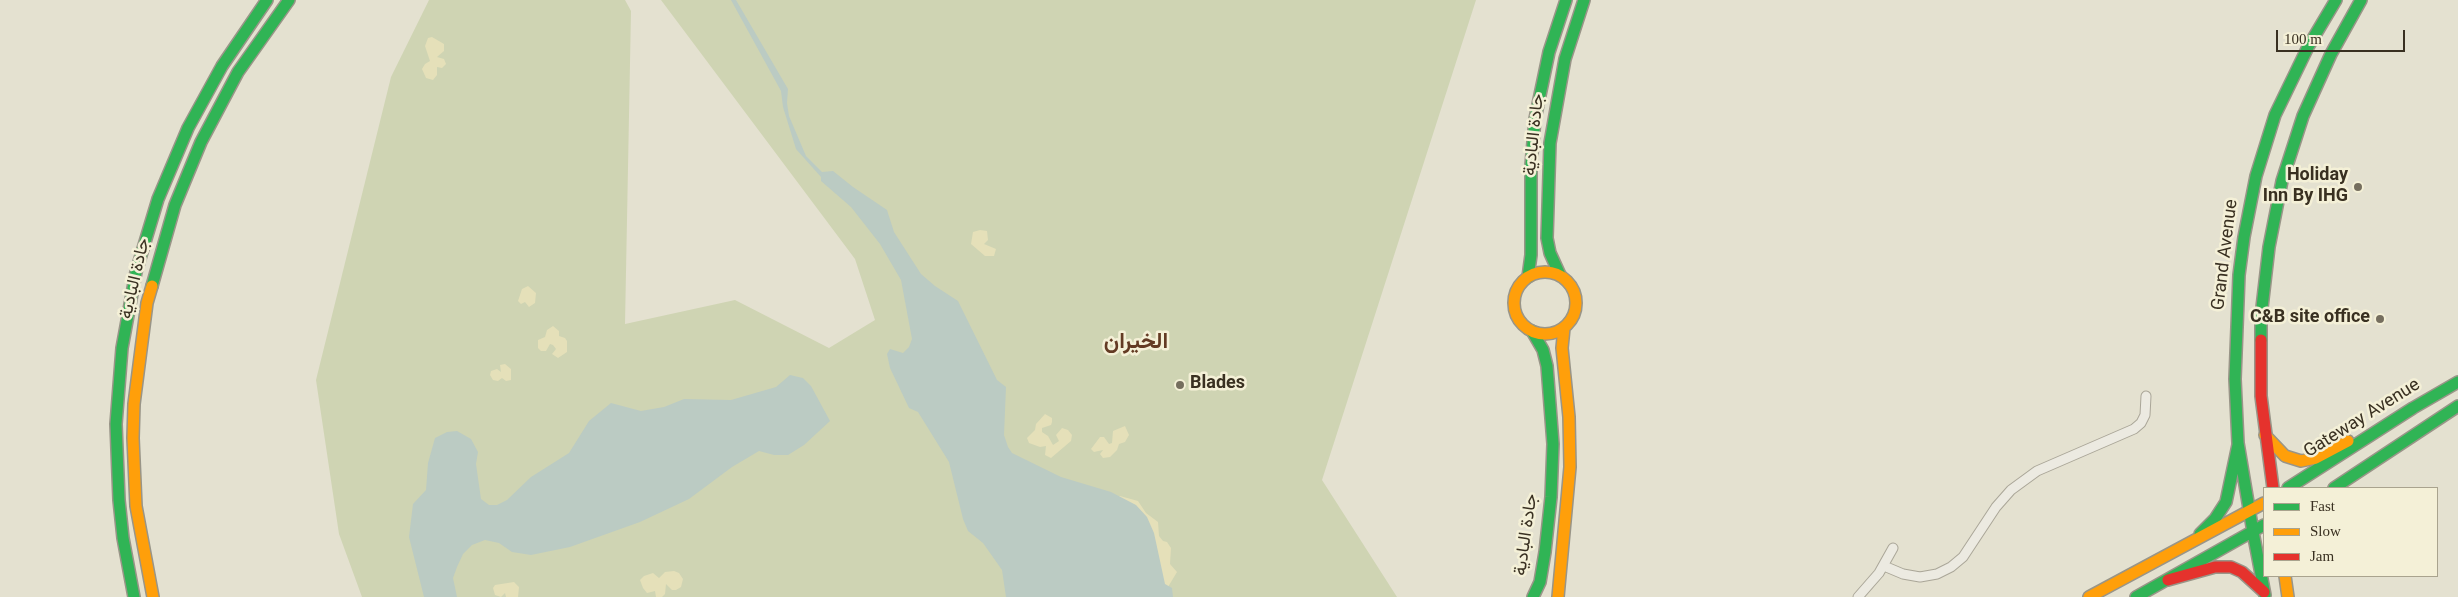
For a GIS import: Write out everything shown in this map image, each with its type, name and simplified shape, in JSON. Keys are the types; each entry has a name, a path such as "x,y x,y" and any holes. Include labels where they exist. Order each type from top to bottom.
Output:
{"main road":[{"name":"جادة البادية","path":"134,597 123,538 119,500 116,424 122,348 134,282 158,199 188,128 222,66 267,0"},
{"name":"جادة البادية","path":"153,597 136,506 133,438 134,404 141,336 151,286 175,205 201,142 238,72 290,0"},
{"name":"جادة البادية","path":"1528,277 1531,255 1531,165 1535,119 1549,52 1566,0"},
{"path":"1571,38 1569,21 1576,0"},
{"name":"جادة البادية","path":"1560,275 1552,258 1547,238 1549,164 1556,100 1571,38 1584,0"},
{"name":"Grand Avenue","path":"2264,594 2238,443 2235,379 2239,275 2244,237 2256,176 2275,115 2308,47 2336,0"},
{"path":"2273,487 2261,396 2261,316 2265,273 2275,210 2303,116 2331,54 2361,0"},
{"path":"1540,272 1560,275 1570,284 1576,302 1573,317 1564,328 1550,333 1532,331 1518,318 1514,304 1518,290 1528,277 1540,272"},
{"name":"جادة البادية","path":"1558,597 1570,467 1569,417 1562,348 1564,328"},
{"name":"جادة البادية","path":"1532,331 1546,360 1553,444 1552,497 1545,552 1540,582 1533,597"},
{"name":"Gateway Avenue","path":"2290,487 2458,382"},
{"path":"2336,487 2458,406"},
{"path":"2441,418 2458,414"},
{"path":"2265,434 2285,456 2301,462 2316,458 2348,441 2365,439"},
{"path":"2187,545 2215,519 2226,502 2230,490 2232,463 2238,443"},
{"path":"2089,597 2263,504"},
{"path":"2136,597 2263,527"},
{"path":"2168,580 2215,567 2231,567 2242,572 2264,594"},
{"path":"2285,577 2288,596"},
{"path":"2288,596 2291,577"}],"street":[{"path":"1884,566 1903,574 1920,577 1937,574 1951,568 1964,557 1996,507 2010,490 2037,471 2138,426 2145,415 2146,396"},
{"path":"1858,597 1874,581 1893,548"}],"green space":[{"path":"429,0 625,0 631,11 625,324 735,300 829,348 875,320 855,259 661,0 1476,0 1322,480 1397,597 362,597 339,534 316,380 391,77"}],"sand":[{"path":"432,37 444,44 444,51 437,57 444,59 446,64 442,68 437,67 437,75 433,80 426,78 422,69 430,61 425,46 428,38"},
{"path":"987,231 988,240 984,244 996,249 994,256 985,256 971,244 973,232"},
{"path":"528,286 536,293 535,303 529,307 525,302 521,304 518,301 522,289"},
{"path":"553,326 559,331 559,336 567,341 567,352 558,358 552,354 556,349 553,345 550,344 546,351 541,351 538,348 538,340 545,337 547,330"},
{"path":"505,364 511,369 511,380 506,381 502,378 498,381 493,380 490,375 491,371 497,369 501,372 500,365"},
{"path":"1045,414 1052,418 1052,422 1051,425 1042,428 1042,432 1048,436 1053,445 1059,441 1056,435 1062,428 1068,430 1072,435 1071,441 1051,458 1045,455 1046,446 1040,447 1029,443 1027,438 1035,430 1036,424"},
{"path":"1125,426 1129,435 1125,442 1119,444 1117,450 1110,457 1103,458 1100,454 1103,450 1094,452 1091,449 1100,437 1104,437 1109,444 1112,443 1113,431"},
{"path":"1120,496 1138,501 1146,513 1158,522 1159,536 1171,548 1170,564 1177,572 1168,587 1165,588 1117,497"},
{"path":"674,571 679,573 683,579 681,587 676,590 672,590 666,584 665,594 662,597 656,597 655,591 647,593 643,588 640,580 644,576 653,573 659,578 665,572"},
{"path":"514,582 519,587 518,597 506,597 505,593 501,597 495,595 493,588 495,585"}],"shaded area":[{"path":"731,0 736,0 788,89 787,103 789,116 806,156 822,172 833,171 887,210 894,232 921,274 958,301 997,380 1006,387 1004,435 1012,453 1061,477 1111,492 1136,505 1147,517 1154,533 1165,584 1172,588 1173,597 1006,597 1002,570 983,543 968,531 963,519 949,462 918,412 909,408 890,368 887,354 890,349 903,353 909,347 912,339 901,280 880,244 851,207 821,181 821,177 796,149 783,107 781,91"},
{"path":"790,375 803,378 811,386 830,421 804,445 788,455 774,455 759,451 732,467 689,499 640,522 570,547 531,555 512,552 499,543 485,540 472,545 463,554 453,578 457,597 424,597 409,537 413,504 426,490 428,463 435,438 447,432 457,431 471,439 478,452 476,464 481,499 489,505 497,505 507,500 531,477 569,453 589,421 611,403 641,411 664,407 684,399 731,400 776,387"}],"traffic: fast":[{"path":"134,597 123,538 119,500 116,424 122,348 136,272 158,199 188,128 222,66 267,0"},
{"path":"152,286 175,205 201,142 238,72 289,0"},
{"path":"1528,277 1531,255 1531,165 1535,119 1549,52 1566,0"},
{"path":"1560,275 1550,253 1547,238 1550,143 1565,59 1584,0"},
{"path":"2253,532 2238,443 2235,379 2239,275 2244,237 2256,176 2275,115 2308,47 2336,0"},
{"path":"2261,340 2261,316 2269,247 2282,181 2303,116 2331,54 2361,0"},
{"path":"1532,331 1543,350 1547,366 1553,444 1551,497 1545,552 1540,582 1533,597"},
{"path":"2290,487 2413,408 2458,382"},
{"path":"2336,487 2458,406"},
{"path":"2200,534 2215,519 2226,502 2238,445"},
{"path":"2136,597 2263,526"},
{"path":"2253,532 2265,595"}],"traffic: slow":[{"path":"1545,272 1562,277 1567,281 1571,286 1576,303 1571,320 1567,325 1562,329 1545,334 1528,329 1523,325 1519,320 1514,303 1519,286 1523,281 1528,277 1545,272"},
{"path":"152,286 147,303 134,404 133,438 136,506 153,597"},
{"path":"1558,597 1570,467 1569,417 1562,348 1564,328"},
{"path":"2265,435 2285,456 2301,461 2316,458 2348,441"},
{"path":"2089,597 2263,504"},
{"path":"2285,577 2288,597"}],"traffic: jam":[{"path":"2261,340 2261,396 2273,487"},
{"path":"2168,580 2215,567 2231,567 2242,572 2264,592"}],"place":[{"name":"Holiday Inn By IHG","path":"2358,187"},
{"name":"C&B site office","path":"2380,319"},
{"name":"Blades","path":"1180,385"}],"district":[{"name":"الخيران","path":"1136,345"}]}
